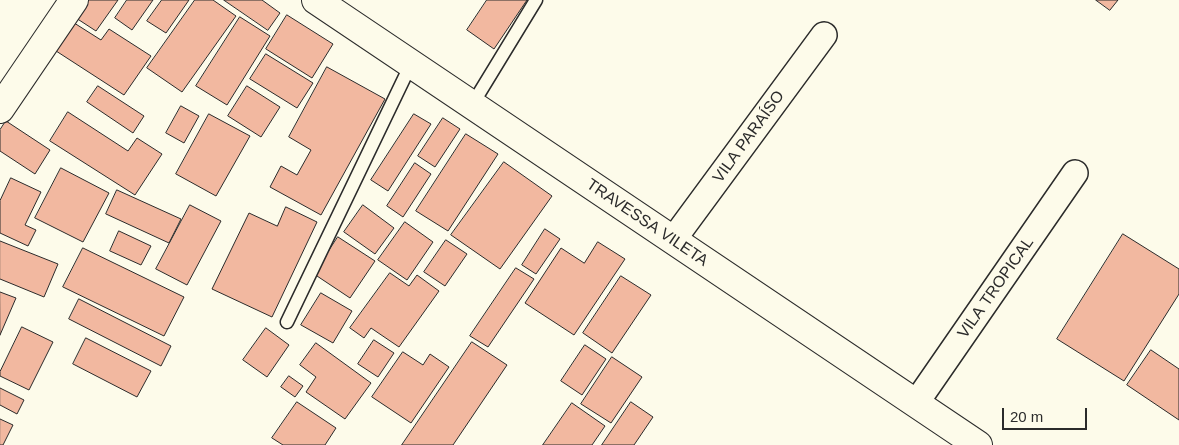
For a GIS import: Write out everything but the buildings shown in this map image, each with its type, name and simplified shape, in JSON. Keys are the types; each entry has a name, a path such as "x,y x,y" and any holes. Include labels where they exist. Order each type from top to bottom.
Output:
{"street":[{"path":"0,109 74,0"},
{"name":"TRAVESSA VILETA","path":"316,0 978,445"},
{"name":"VILA PARAÍSO","path":"673,240 824,35"},
{"name":"VILA TROPICAL","path":"916,403 1075,173"}],"lane":[{"path":"472,105 536,0"},
{"path":"287,322 411,64"}]}
